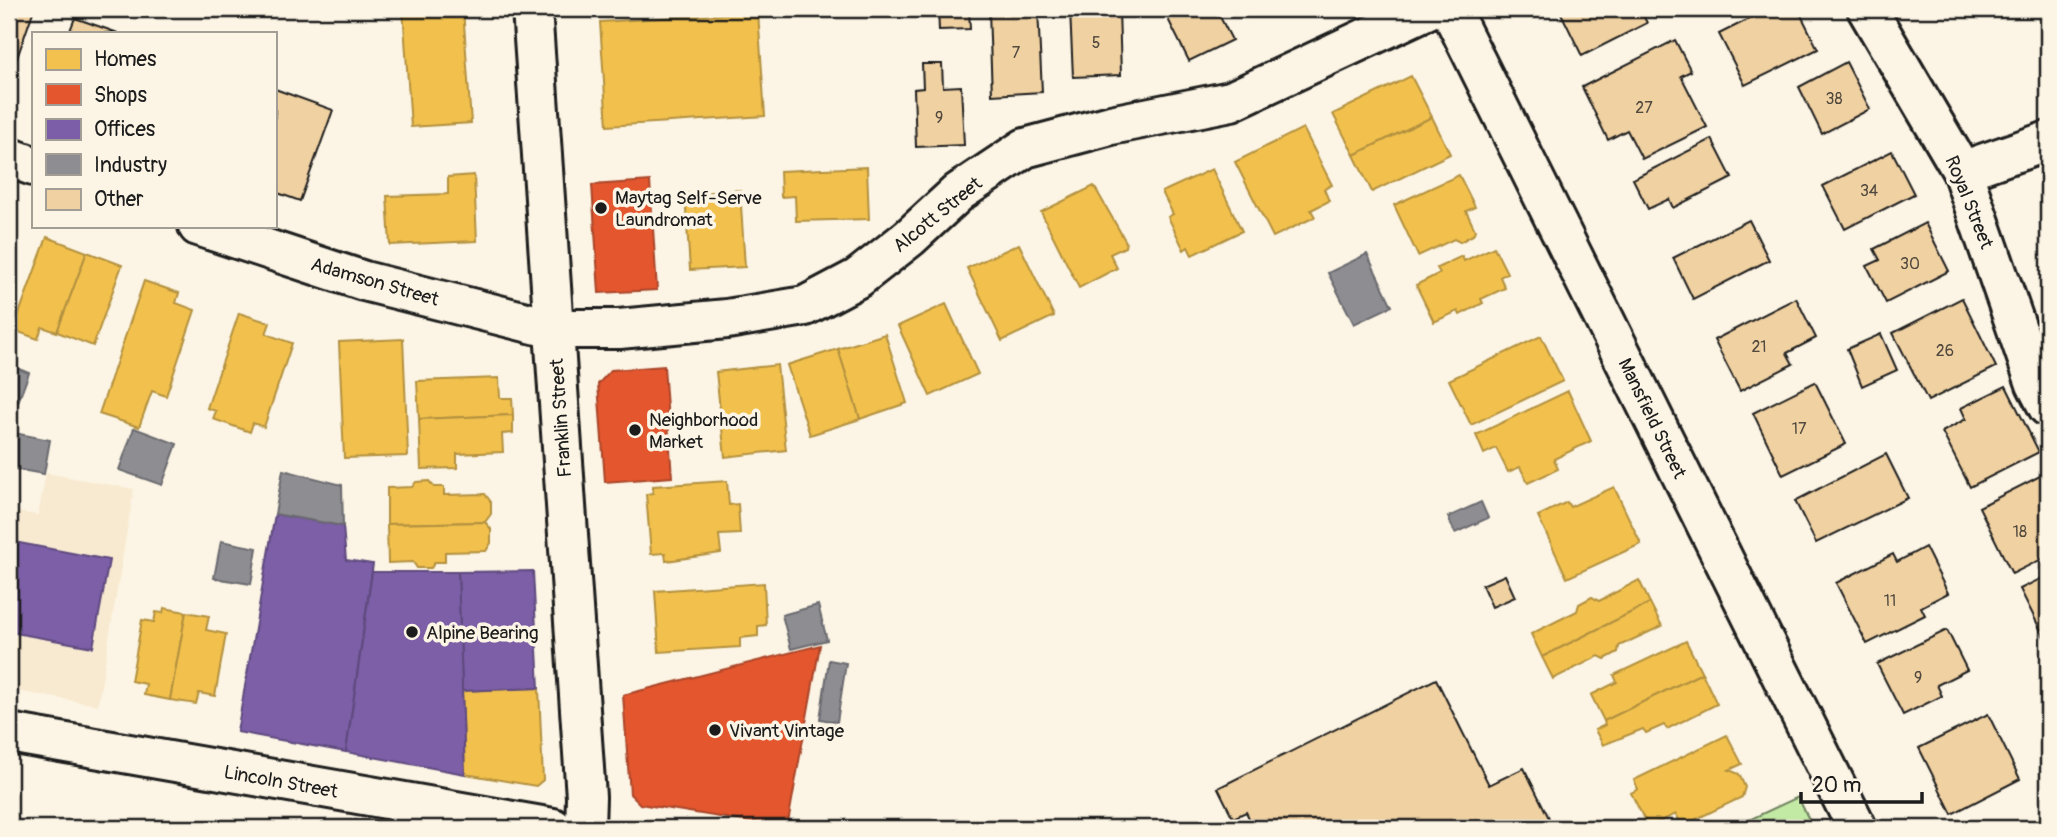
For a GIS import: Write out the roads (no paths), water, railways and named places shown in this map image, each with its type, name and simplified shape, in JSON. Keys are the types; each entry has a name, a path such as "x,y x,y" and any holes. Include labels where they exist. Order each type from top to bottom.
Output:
{"street":[{"name":"Franklin Street","path":"532,9 586,797 585,828"},
{"name":"Alcott Street","path":"554,329 619,329 727,319 805,306 858,278 909,238 960,192 1025,148 1111,125 1231,101 1428,9"},
{"name":"Mansfield Street","path":"1450,9 1857,828"},
{"name":"Royal Street","path":"1867,9 1962,171 2036,384 2048,407"},
{"path":"1962,171 2048,141"},
{"path":"9,157 32,166"},
{"name":"Adamson Street","path":"204,228 364,281 554,329"},
{"name":"Lincoln Street","path":"9,733 553,828"}],"place":[{"name":"Maytag Self-Serve Laundromat","path":"601,208"},
{"name":"Neighborhood Market","path":"635,430"},
{"name":"Alpine Bearing","path":"412,632"},
{"name":"Vivant Vintage","path":"715,730"}]}
